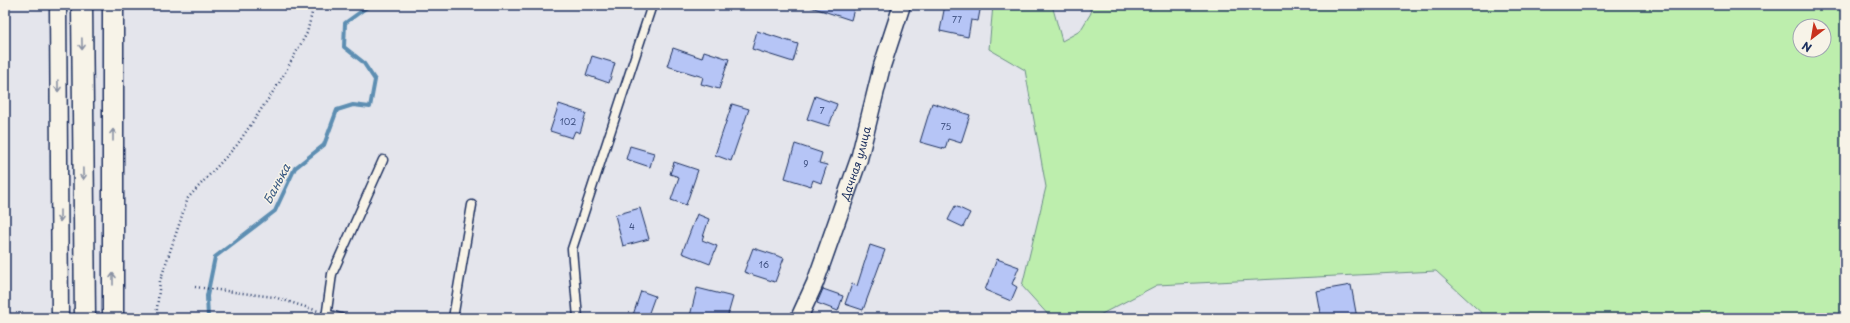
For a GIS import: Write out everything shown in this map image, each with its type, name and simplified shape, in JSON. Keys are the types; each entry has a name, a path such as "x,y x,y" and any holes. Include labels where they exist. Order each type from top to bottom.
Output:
{"street":[{"path":"58,5 60,318"},
{"path":"82,5 85,318"},
{"path":"113,5 113,318"},
{"name":"Дачная улица","path":"799,318 815,283 859,159 882,66 902,5"}],"lane":[{"path":"578,318 572,249 652,5"},
{"path":"341,318 326,316 332,274 383,160"},
{"path":"454,318 472,205"}],"path":[{"path":"156,318 160,281 188,198 237,145 279,83 307,33 314,5"},
{"path":"195,287 274,297 326,316"}],"green space":[{"path":"993,5 1052,5 1062,41 1080,31 1091,13 1089,5 1845,5 1845,318 1487,318 1436,271 1157,285 1094,318 1051,318 1022,286 1046,187 1025,70 989,49"}],"building":[{"path":"811,5 855,5 851,20 811,7"},
{"path":"945,5 981,5 978,21 971,20 968,37 940,31"},
{"path":"757,31 798,44 793,62 752,49"},
{"path":"673,48 702,58 704,51 729,59 719,89 701,84 703,77 667,66"},
{"path":"592,56 615,63 609,83 586,75"},
{"path":"815,96 837,104 829,126 807,119"},
{"path":"932,103 970,115 961,143 948,139 945,149 920,142"},
{"path":"559,104 586,113 580,133 575,131 572,138 550,131"},
{"path":"732,104 749,109 731,161 715,155"},
{"path":"795,144 822,153 819,163 827,165 821,183 813,180 811,186 785,178"},
{"path":"630,146 654,153 650,167 626,159"},
{"path":"674,162 698,170 686,205 671,200 679,177 670,174"},
{"path":"955,206 970,213 963,227 948,220"},
{"path":"640,208 649,239 623,246 615,215"},
{"path":"697,214 709,219 702,240 717,246 710,264 682,253"},
{"path":"870,245 885,250 863,310 845,304 852,284 857,286"},
{"path":"753,248 784,258 775,282 744,272"},
{"path":"997,259 1019,267 1012,284 1017,287 1011,301 985,290"},
{"path":"1351,285 1357,318 1321,318 1316,291"},
{"path":"697,288 733,297 727,318 700,318 690,316"},
{"path":"823,289 843,296 838,311 817,303"},
{"path":"641,291 655,296 647,318 632,318"}],"waterway":[{"name":"Банька","path":"208,318 207,296 215,257 275,211 295,168 324,145 337,110 353,105 370,107 375,80 363,62 344,47 345,23 370,5"}]}
